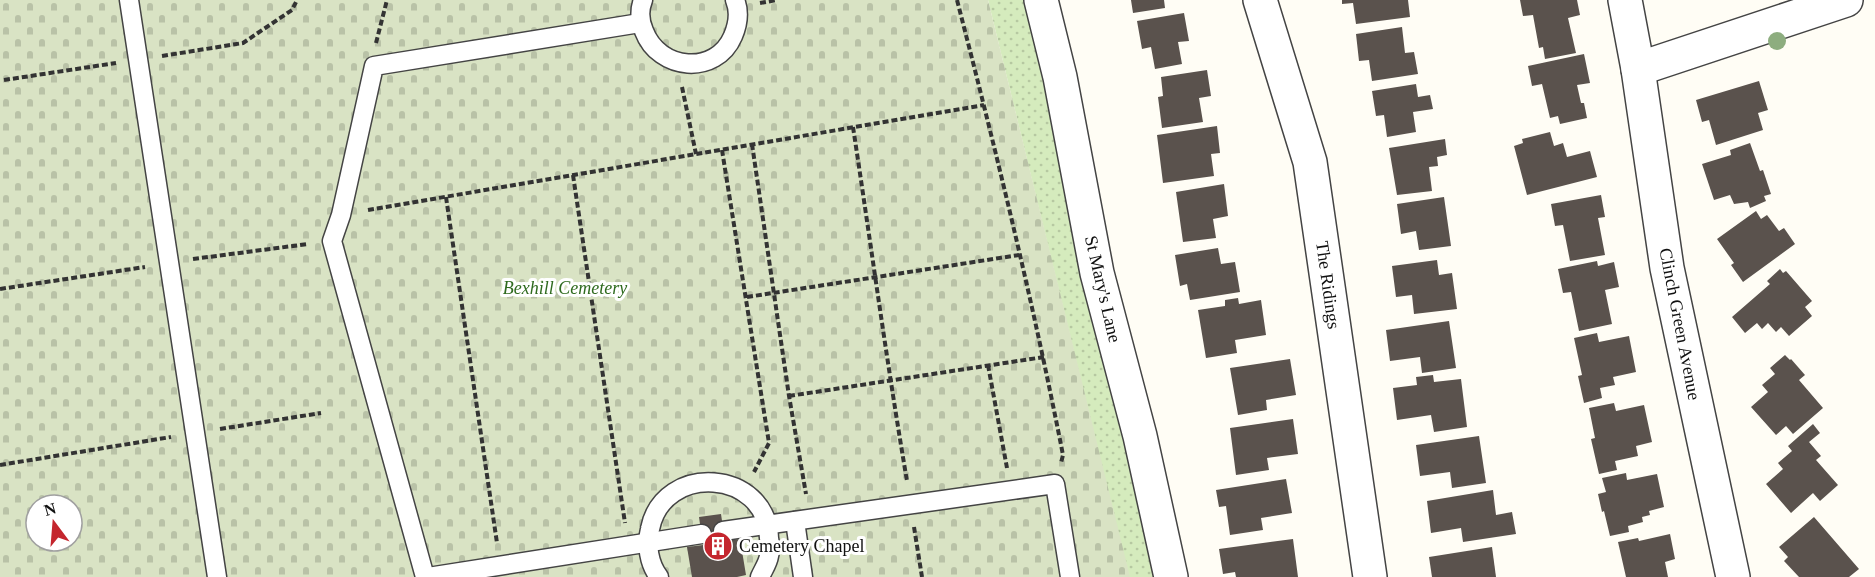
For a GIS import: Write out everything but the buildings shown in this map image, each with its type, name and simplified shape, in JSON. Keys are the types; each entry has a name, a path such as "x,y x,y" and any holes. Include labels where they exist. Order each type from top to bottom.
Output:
{"street":[{"name":"St Mary's Lane","path":"1041,0 1060,77 1097,273 1140,436 1171,577"},
{"name":"The Ridings","path":"1260,0 1310,162 1370,577"},
{"name":"Clinch Green Avenue","path":"1625,0 1638,69 1667,268 1733,577"},
{"path":"1638,69 1846,0"}],"lane":[{"path":"129,0 217,577"},
{"path":"643,0 640,23 647,41 660,55 678,63 698,64 716,57 730,42 738,24 738,6 735,0"},
{"path":"640,23 374,66 332,241 426,577 502,571 628,544 702,534"},
{"path":"659,577 653,570 647,542 651,523 662,503 680,489 701,482 724,483 744,492 760,508 769,524 770,555 760,577"},
{"path":"723,531 1055,484 1070,577"},
{"path":"802,520 803,577"}],"path":[{"path":"374,66 372,55 387,0"},
{"path":"957,0 1044,357 1063,455 1055,484"},
{"path":"678,63 696,154"},
{"path":"340,215 984,105"},
{"path":"853,127 922,577"},
{"path":"752,144 789,396 802,520"},
{"path":"722,150 769,443 744,492"},
{"path":"573,175 628,544"},
{"path":"446,197 502,571"},
{"path":"747,297 1019,255"},
{"path":"789,396 1044,357"},
{"path":"988,365 1011,490"},
{"path":"0,465 321,413"}],"green space":[{"name":"Bexhill Cemetery","path":"0,0 988,0 1130,577 0,577"},
{"path":"988,0 1026,0 1156,577 1129,577"}],"place":[{"name":"Cemetery Chapel","path":"718,546"}]}
